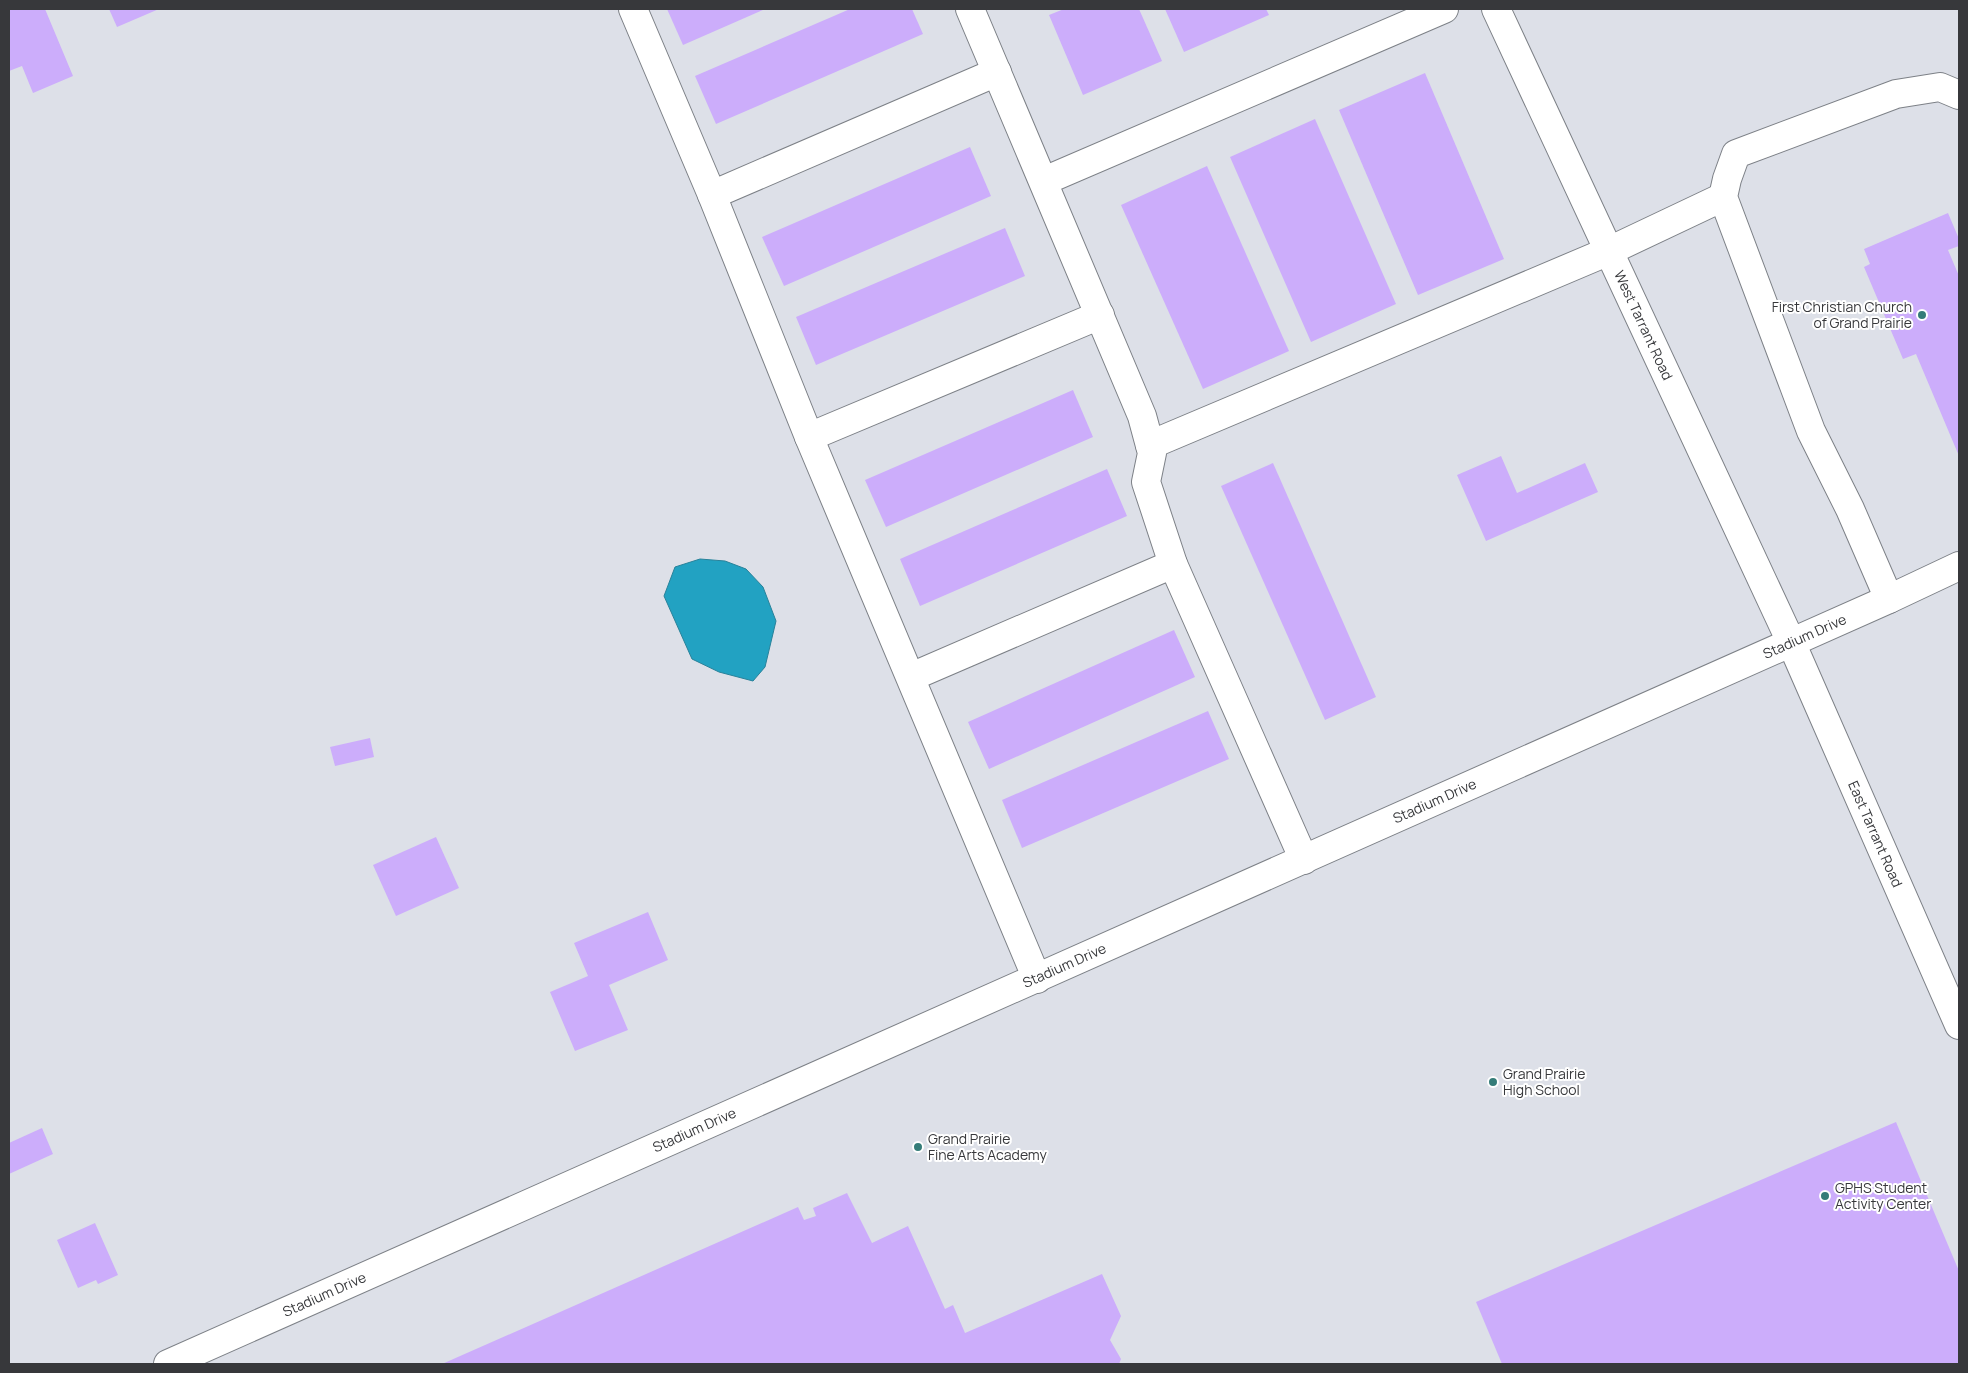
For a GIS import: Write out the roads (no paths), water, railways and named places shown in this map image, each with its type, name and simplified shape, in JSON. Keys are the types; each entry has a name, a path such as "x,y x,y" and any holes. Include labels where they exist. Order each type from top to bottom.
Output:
{"street":[{"path":"633,9 712,195 809,437 1037,979"},
{"path":"970,9 1142,416 1152,453 1146,482 1174,564 1304,860"},
{"path":"1044,181 1444,9"},
{"name":"West Tarrant Road","path":"1496,9 1791,642"},
{"path":"712,195 997,72"},
{"path":"1889,599 1850,509 1810,431 1723,197 1736,154 1896,94 1940,88 1959,95"},
{"path":"1150,445 1609,251 1723,197"},
{"path":"809,437 1100,315"},
{"path":"910,677 1174,564"},
{"name":"Stadium Drive","path":"168,1364 1037,979 1889,599 1959,566"},
{"name":"East Tarrant Road","path":"1791,642 1959,1025"}],"water":[{"path":"700,559 725,561 746,569 763,587 776,621 765,667 753,681 719,672 692,659 664,596 675,567"}],"place":[{"name":"First Christian Church of Grand Prairie","path":"1922,315"},
{"name":"Grand Prairie High School","path":"1493,1082"},
{"name":"Grand Prairie Fine Arts Academy","path":"918,1147"},
{"name":"GPHS Student Activity Center","path":"1825,1196"}]}
